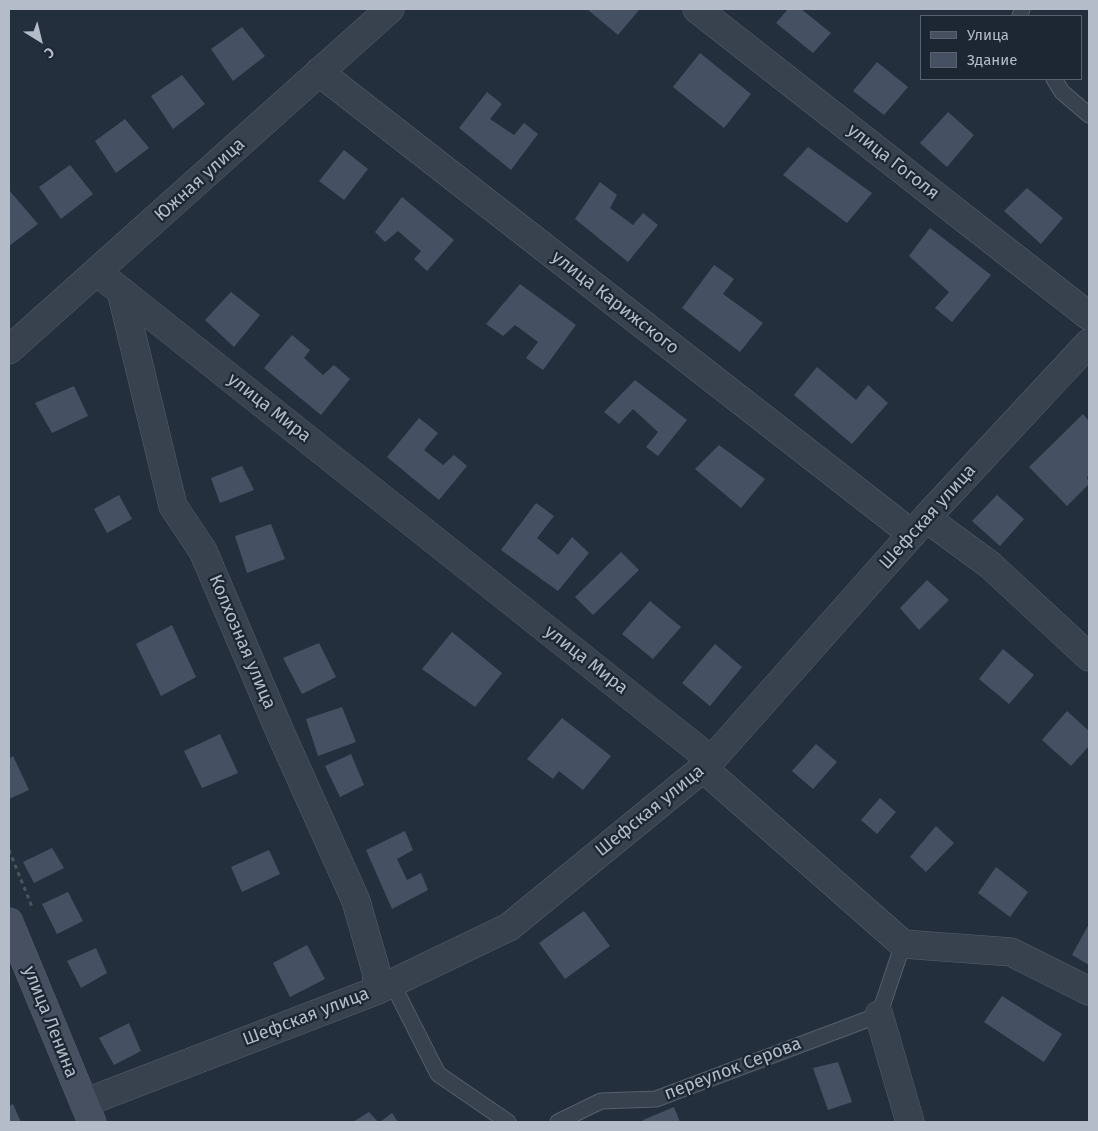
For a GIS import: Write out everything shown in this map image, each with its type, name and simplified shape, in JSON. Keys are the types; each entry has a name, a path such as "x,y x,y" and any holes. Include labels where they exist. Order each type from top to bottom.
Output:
{"street":[{"name":"Южная улица","path":"9,350 390,9"},
{"name":"улица Гоголя","path":"697,9 1089,316"},
{"name":"улица Карижского","path":"319,72 919,526 990,565 1089,657"},
{"name":"улица Мира","path":"97,272 701,752 712,776 903,944"},
{"name":"Колхозная улица","path":"121,291 174,506 203,551 281,734 356,901 376,971 385,986"},
{"name":"Шефская улица","path":"88,1112 385,986 509,927 707,765 919,526 1089,343"},
{"name":"улица Ленина","path":"9,922 88,1112"},
{"path":"903,944 1011,952 1089,991"},
{"path":"879,1015 910,1122"}],"lane":[{"path":"1055,80 1062,92 1089,114"},
{"path":"879,1015 903,944"},
{"path":"385,986 438,1074 508,1122"},
{"name":"переулок Серова","path":"558,1122 601,1101 656,1099 879,1015"}],"building":[{"path":"587,9 637,9 639,10 618,35"},
{"path":"788,9 801,9 831,33 813,53 776,23"},
{"path":"242,27 265,56 233,81 211,49"},
{"path":"700,53 751,94 724,128 673,87"},
{"path":"877,62 908,87 884,115 853,91"},
{"path":"182,75 205,104 173,129 151,96"},
{"path":"487,92 502,104 490,119 514,135 524,123 538,134 511,170 459,128"},
{"path":"948,112 974,135 947,167 920,143"},
{"path":"125,119 149,148 116,173 95,141"},
{"path":"808,147 872,193 847,223 783,175"},
{"path":"344,150 368,169 344,200 319,181"},
{"path":"70,165 93,194 61,219 39,187"},
{"path":"600,182 617,195 610,208 633,225 643,213 658,225 628,262 575,219"},
{"path":"1027,188 1063,218 1041,244 1004,211"},
{"path":"9,190 38,224 9,246"},
{"path":"402,197 454,240 427,271 414,259 421,251 398,231 385,242 375,232"},
{"path":"930,228 991,275 952,322 935,308 949,292 909,256"},
{"path":"714,265 734,279 723,294 763,323 740,352 682,308"},
{"path":"520,284 576,325 543,370 526,358 538,342 515,325 503,336 486,324"},
{"path":"231,292 260,315 234,347 205,320"},
{"path":"292,335 310,350 304,358 323,375 334,365 350,379 321,415 264,368"},
{"path":"817,367 856,400 868,385 888,403 852,444 794,395"},
{"path":"635,380 687,420 658,456 646,447 658,432 633,409 619,424 604,412"},
{"path":"74,386 88,416 52,433 35,403"},
{"path":"1083,414 1089,421 1089,475 1087,477 1089,484 1067,506 1029,467"},
{"path":"419,418 438,433 424,450 443,465 454,455 467,466 439,500 387,457"},
{"path":"719,445 765,479 741,508 695,469"},
{"path":"242,466 254,490 220,503 211,478"},
{"path":"119,495 132,519 107,533 94,509"},
{"path":"997,495 1024,519 1000,546 972,521"},
{"path":"536,503 554,516 537,538 558,555 572,537 589,553 558,591 501,550"},
{"path":"271,524 285,559 247,573 235,536"},
{"path":"621,552 639,570 593,615 575,597"},
{"path":"927,580 949,600 919,630 900,608"},
{"path":"650,601 681,627 653,659 622,634"},
{"path":"172,625 196,677 161,696 136,644"},
{"path":"452,632 502,673 475,707 422,669"},
{"path":"319,643 336,677 302,694 283,658"},
{"path":"715,644 742,667 710,706 682,683"},
{"path":"1003,649 1034,675 1009,704 979,679"},
{"path":"342,707 356,742 318,756 306,719"},
{"path":"1067,711 1089,731 1089,746 1071,766 1042,740"},
{"path":"562,718 611,756 583,790 559,771 553,779 527,759"},
{"path":"220,734 238,773 202,788 184,751"},
{"path":"816,744 837,762 813,789 792,771"},
{"path":"351,754 364,785 340,797 325,766"},
{"path":"13,756 29,790 9,799 9,759"},
{"path":"880,798 896,812 877,834 861,820"},
{"path":"936,826 954,843 926,872 910,857"},
{"path":"405,831 413,850 397,859 407,880 421,873 428,890 392,909 366,850"},
{"path":"52,848 64,868 34,883 23,862"},
{"path":"269,850 280,874 242,892 231,867"},
{"path":"996,867 1028,892 1010,917 978,893"},
{"path":"68,892 83,921 57,934 42,904"},
{"path":"584,911 610,946 565,979 539,943"},
{"path":"1089,924 1089,965 1072,955"},
{"path":"307,945 325,979 290,997 273,963"},
{"path":"96,948 107,973 81,988 67,961"},
{"path":"1002,996 1062,1034 1044,1062 984,1022"},
{"path":"129,1023 141,1051 114,1065 99,1038"},
{"path":"838,1062 852,1102 828,1110 813,1068"},
{"path":"13,1104 21,1122 9,1122 9,1106"},
{"path":"674,1107 680,1122 644,1122 643,1120"},
{"path":"369,1112 378,1122 353,1122"},
{"path":"392,1113 398,1122 380,1122"}]}
